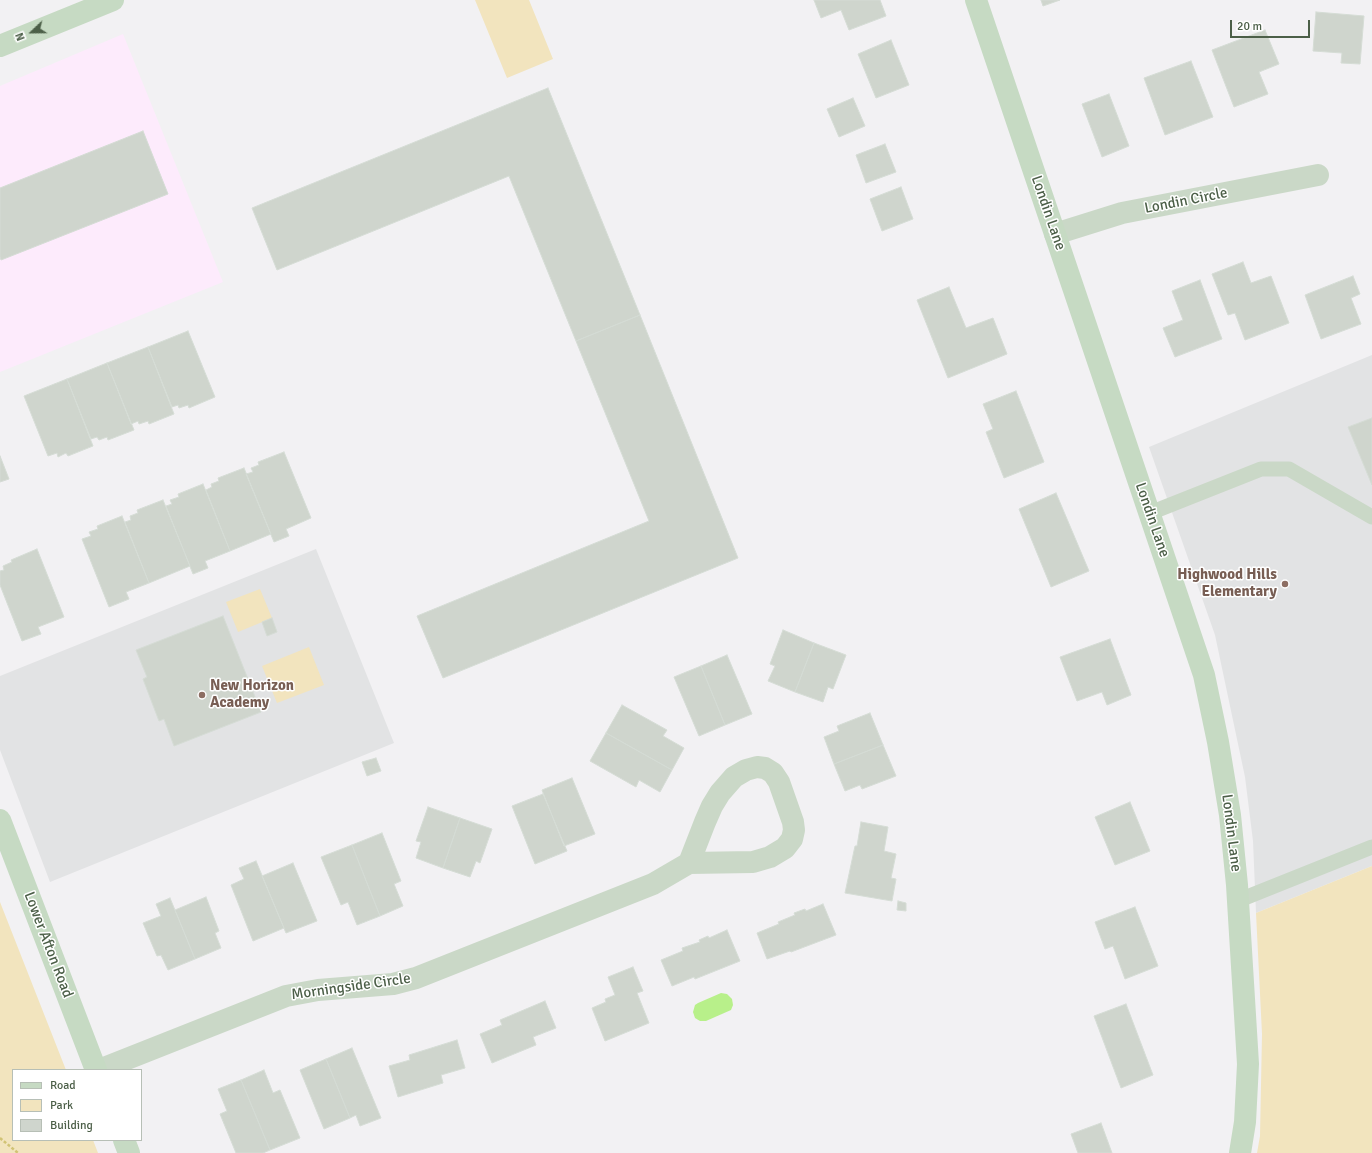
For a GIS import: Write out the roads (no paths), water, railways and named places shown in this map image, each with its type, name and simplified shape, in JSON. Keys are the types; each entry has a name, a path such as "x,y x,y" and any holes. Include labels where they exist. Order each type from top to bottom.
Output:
{"street":[{"path":"0,46 113,0"},
{"name":"Londin Lane","path":"976,0 1204,675 1218,742 1230,815 1237,885 1248,1064 1245,1122 1240,1153"},
{"name":"Londin Circle","path":"1055,234 1122,213 1318,175"},
{"path":"753,767 765,768 773,773 780,785 793,822 794,830 792,839 785,848 770,857 753,862 689,862 708,814 720,793 732,779 753,767"},
{"name":"Lower Afton Road","path":"0,820 98,1069"},
{"name":"Morningside Circle","path":"101,1069 286,996 318,990 393,984 420,977 653,884 674,873 689,862"},
{"path":"124,1141 129,1153"}],"lane":[{"path":"1150,513 1261,469 1289,469 1372,517"},
{"path":"1237,901 1372,847"}],"place":[{"name":"Highwood Hills Elementary","path":"1285,584"},
{"name":"New Horizon Academy","path":"202,695"}]}
